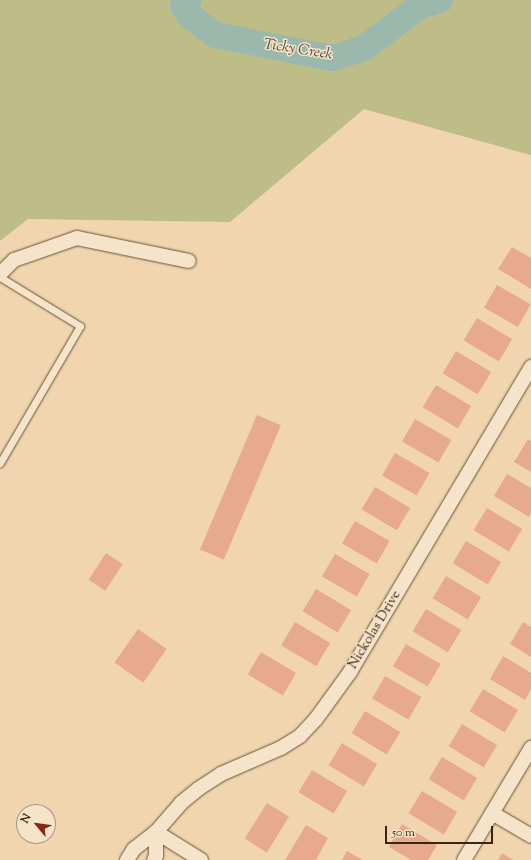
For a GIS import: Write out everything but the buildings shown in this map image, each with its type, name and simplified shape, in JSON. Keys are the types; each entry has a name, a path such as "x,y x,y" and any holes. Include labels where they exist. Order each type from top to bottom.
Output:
{"street":[{"path":"0,276 14,260 77,238 189,261"},
{"name":"Nickolas Drive","path":"127,860 134,849 156,832 181,803 198,789 221,774 281,748 300,736 320,714 350,672 531,367"},
{"path":"464,860 531,748"},
{"path":"492,813 531,836"},
{"path":"154,860 156,856 156,832"},
{"path":"156,832 201,860"}],"lane":[{"path":"0,276 80,326 0,463"}],"shaded area":[{"path":"0,0 531,0 531,155 364,109 230,222 28,219 0,241"}],"waterway":[{"name":"Ticky Creek","path":"189,0 183,6 190,16 215,35 332,58 364,48 420,6 440,0"}]}
